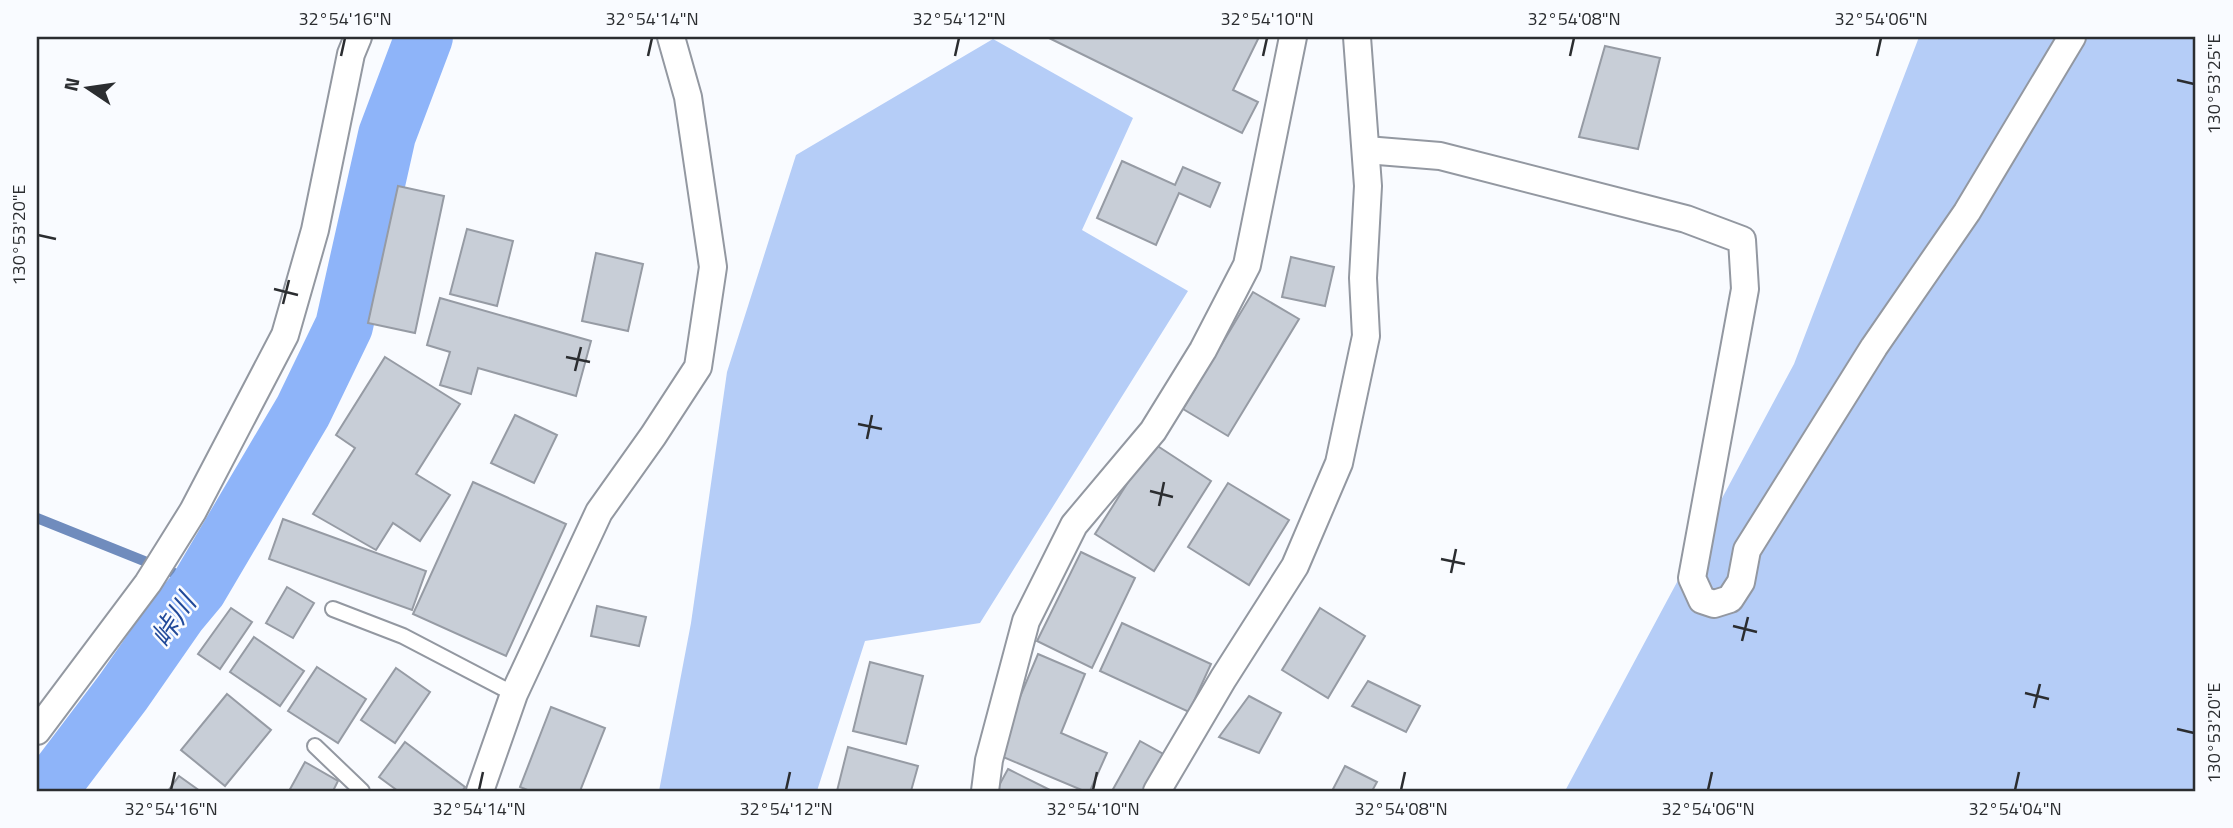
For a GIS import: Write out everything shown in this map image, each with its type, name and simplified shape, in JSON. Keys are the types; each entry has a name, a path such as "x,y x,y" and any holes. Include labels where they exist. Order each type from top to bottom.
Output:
{"street":[{"path":"37,731 148,583 193,511 285,335 315,230 351,54 358,37"},
{"path":"480,791 514,694 599,512 698,367 713,267 688,97 671,37"},
{"path":"985,791 989,760 1026,621 1074,525 1153,431 1203,350 1247,265 1293,37"},
{"path":"1157,791 1223,679 1295,566 1339,463 1366,336 1363,278 1366,150 1361,118 1357,37"},
{"path":"1366,150 1440,156 1686,219 1742,240 1745,289 1692,578 1702,600 1714,604 1730,599 1741,582 1747,550 1754,538 1874,347 1967,212 2072,37"}],"lane":[{"path":"333,609 403,636 514,694"},
{"path":"315,746 362,791"}],"shaded area":[{"path":"1919,37 2196,37 2196,790 1565,791 1794,364"},
{"path":"993,39 1133,118 1082,230 1188,291 980,623 865,641 817,791 659,791 691,623 727,372 796,155"}],"building":[{"path":"1047,37 1259,37 1233,90 1258,102 1242,133"},
{"path":"1605,46 1660,58 1638,149 1579,137"},
{"path":"1122,161 1175,185 1183,167 1220,183 1210,207 1179,193 1156,245 1097,218"},
{"path":"398,186 444,196 415,333 368,323"},
{"path":"467,229 513,241 497,306 450,294"},
{"path":"596,253 643,264 628,331 582,321"},
{"path":"1291,257 1334,267 1325,306 1282,297"},
{"path":"1253,292 1299,319 1228,436 1183,409"},
{"path":"440,298 591,341 576,396 478,368 471,394 440,385 450,352 427,345"},
{"path":"385,357 460,404 416,474 450,495 420,541 393,523 376,550 313,514 355,448 336,435"},
{"path":"515,415 557,435 534,483 491,463"},
{"path":"1153,443 1211,481 1154,571 1095,534"},
{"path":"473,482 566,524 506,656 413,614"},
{"path":"1228,483 1289,520 1249,585 1188,547"},
{"path":"283,519 426,571 412,610 269,559"},
{"path":"1081,552 1135,578 1092,668 1037,641"},
{"path":"287,587 314,603 293,638 266,623"},
{"path":"597,606 646,617 639,646 591,636"},
{"path":"231,608 252,622 220,669 198,654"},
{"path":"1320,608 1365,636 1328,698 1282,670"},
{"path":"1122,623 1211,664 1189,712 1100,671"},
{"path":"254,637 304,671 280,706 230,672"},
{"path":"1038,654 1085,674 1061,733 1107,753 1090,791 1084,791 996,754"},
{"path":"870,662 923,676 906,744 853,731"},
{"path":"317,667 366,699 338,743 288,711"},
{"path":"396,668 430,692 395,743 361,720"},
{"path":"1368,681 1420,706 1406,732 1352,706"},
{"path":"227,694 271,730 225,786 181,750"},
{"path":"1249,696 1281,713 1259,753 1219,737"},
{"path":"551,707 605,728 580,791 530,791 520,787"},
{"path":"1140,741 1165,755 1145,791 1112,791"},
{"path":"405,742 465,787 462,791 398,791 379,777"},
{"path":"848,747 918,766 911,791 837,791"},
{"path":"305,762 338,781 333,791 289,791"},
{"path":"1345,766 1377,782 1372,791 1332,791"},
{"path":"1008,769 1052,791 996,791"},
{"path":"179,776 200,791 168,791"}],"waterway":[{"path":"48,791 198,589 303,411 344,326 387,135 424,37"},
{"name":"峠川","path":"37,518 174,573 198,589"}]}
